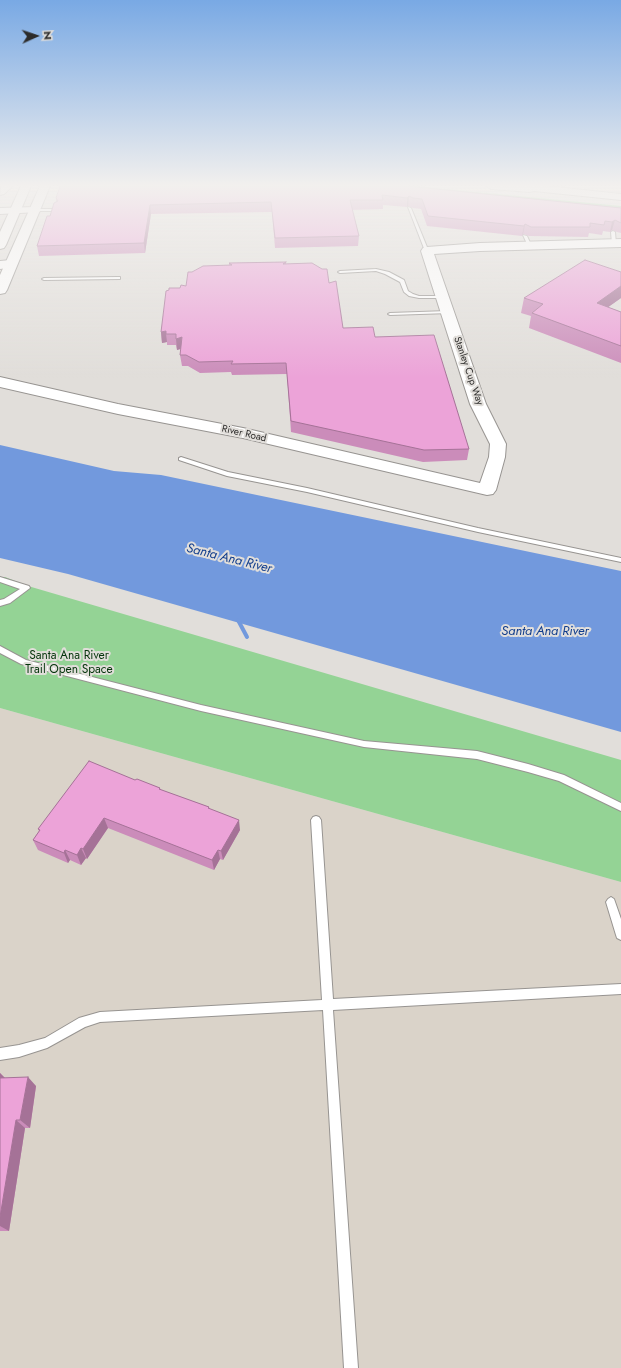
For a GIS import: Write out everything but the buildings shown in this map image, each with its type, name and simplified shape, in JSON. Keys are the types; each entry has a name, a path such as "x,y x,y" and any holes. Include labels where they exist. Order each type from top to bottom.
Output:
{"main road":[{"path":"0,290 5,264 13,250"},
{"path":"427,251 439,250"},
{"name":"Stanley Cup Way","path":"427,251 478,404 498,444 497,457 487,490"},
{"name":"River Road","path":"0,382 118,409 243,433 487,490"}],"lane":[{"path":"340,272 376,270 387,273 402,282 406,292 411,295 419,297 443,297"},
{"path":"44,279 118,278"},
{"path":"390,314 448,312"},
{"path":"181,459 227,474 307,490 478,530 621,560"},
{"path":"0,579 26,588 0,604"},
{"path":"0,649 24,662 201,708 364,744 477,755 560,778 621,807"},
{"path":"316,820 352,1368"},
{"path":"611,902 621,935"},
{"path":"0,1054 19,1051 47,1043 83,1022 100,1017 621,989"}],"shaded area":[{"path":"0,708 621,882 621,1368 0,1368"}],"green space":[{"name":"Santa Ana River Trail Open Space","path":"0,577 5,577 28,586 621,760 621,882 0,708"}],"water":[{"name":"Santa Ana River","path":"0,445 114,471 161,475 621,571 621,732 68,574 0,558"}],"waterway":[{"path":"238,620 247,637"}]}
